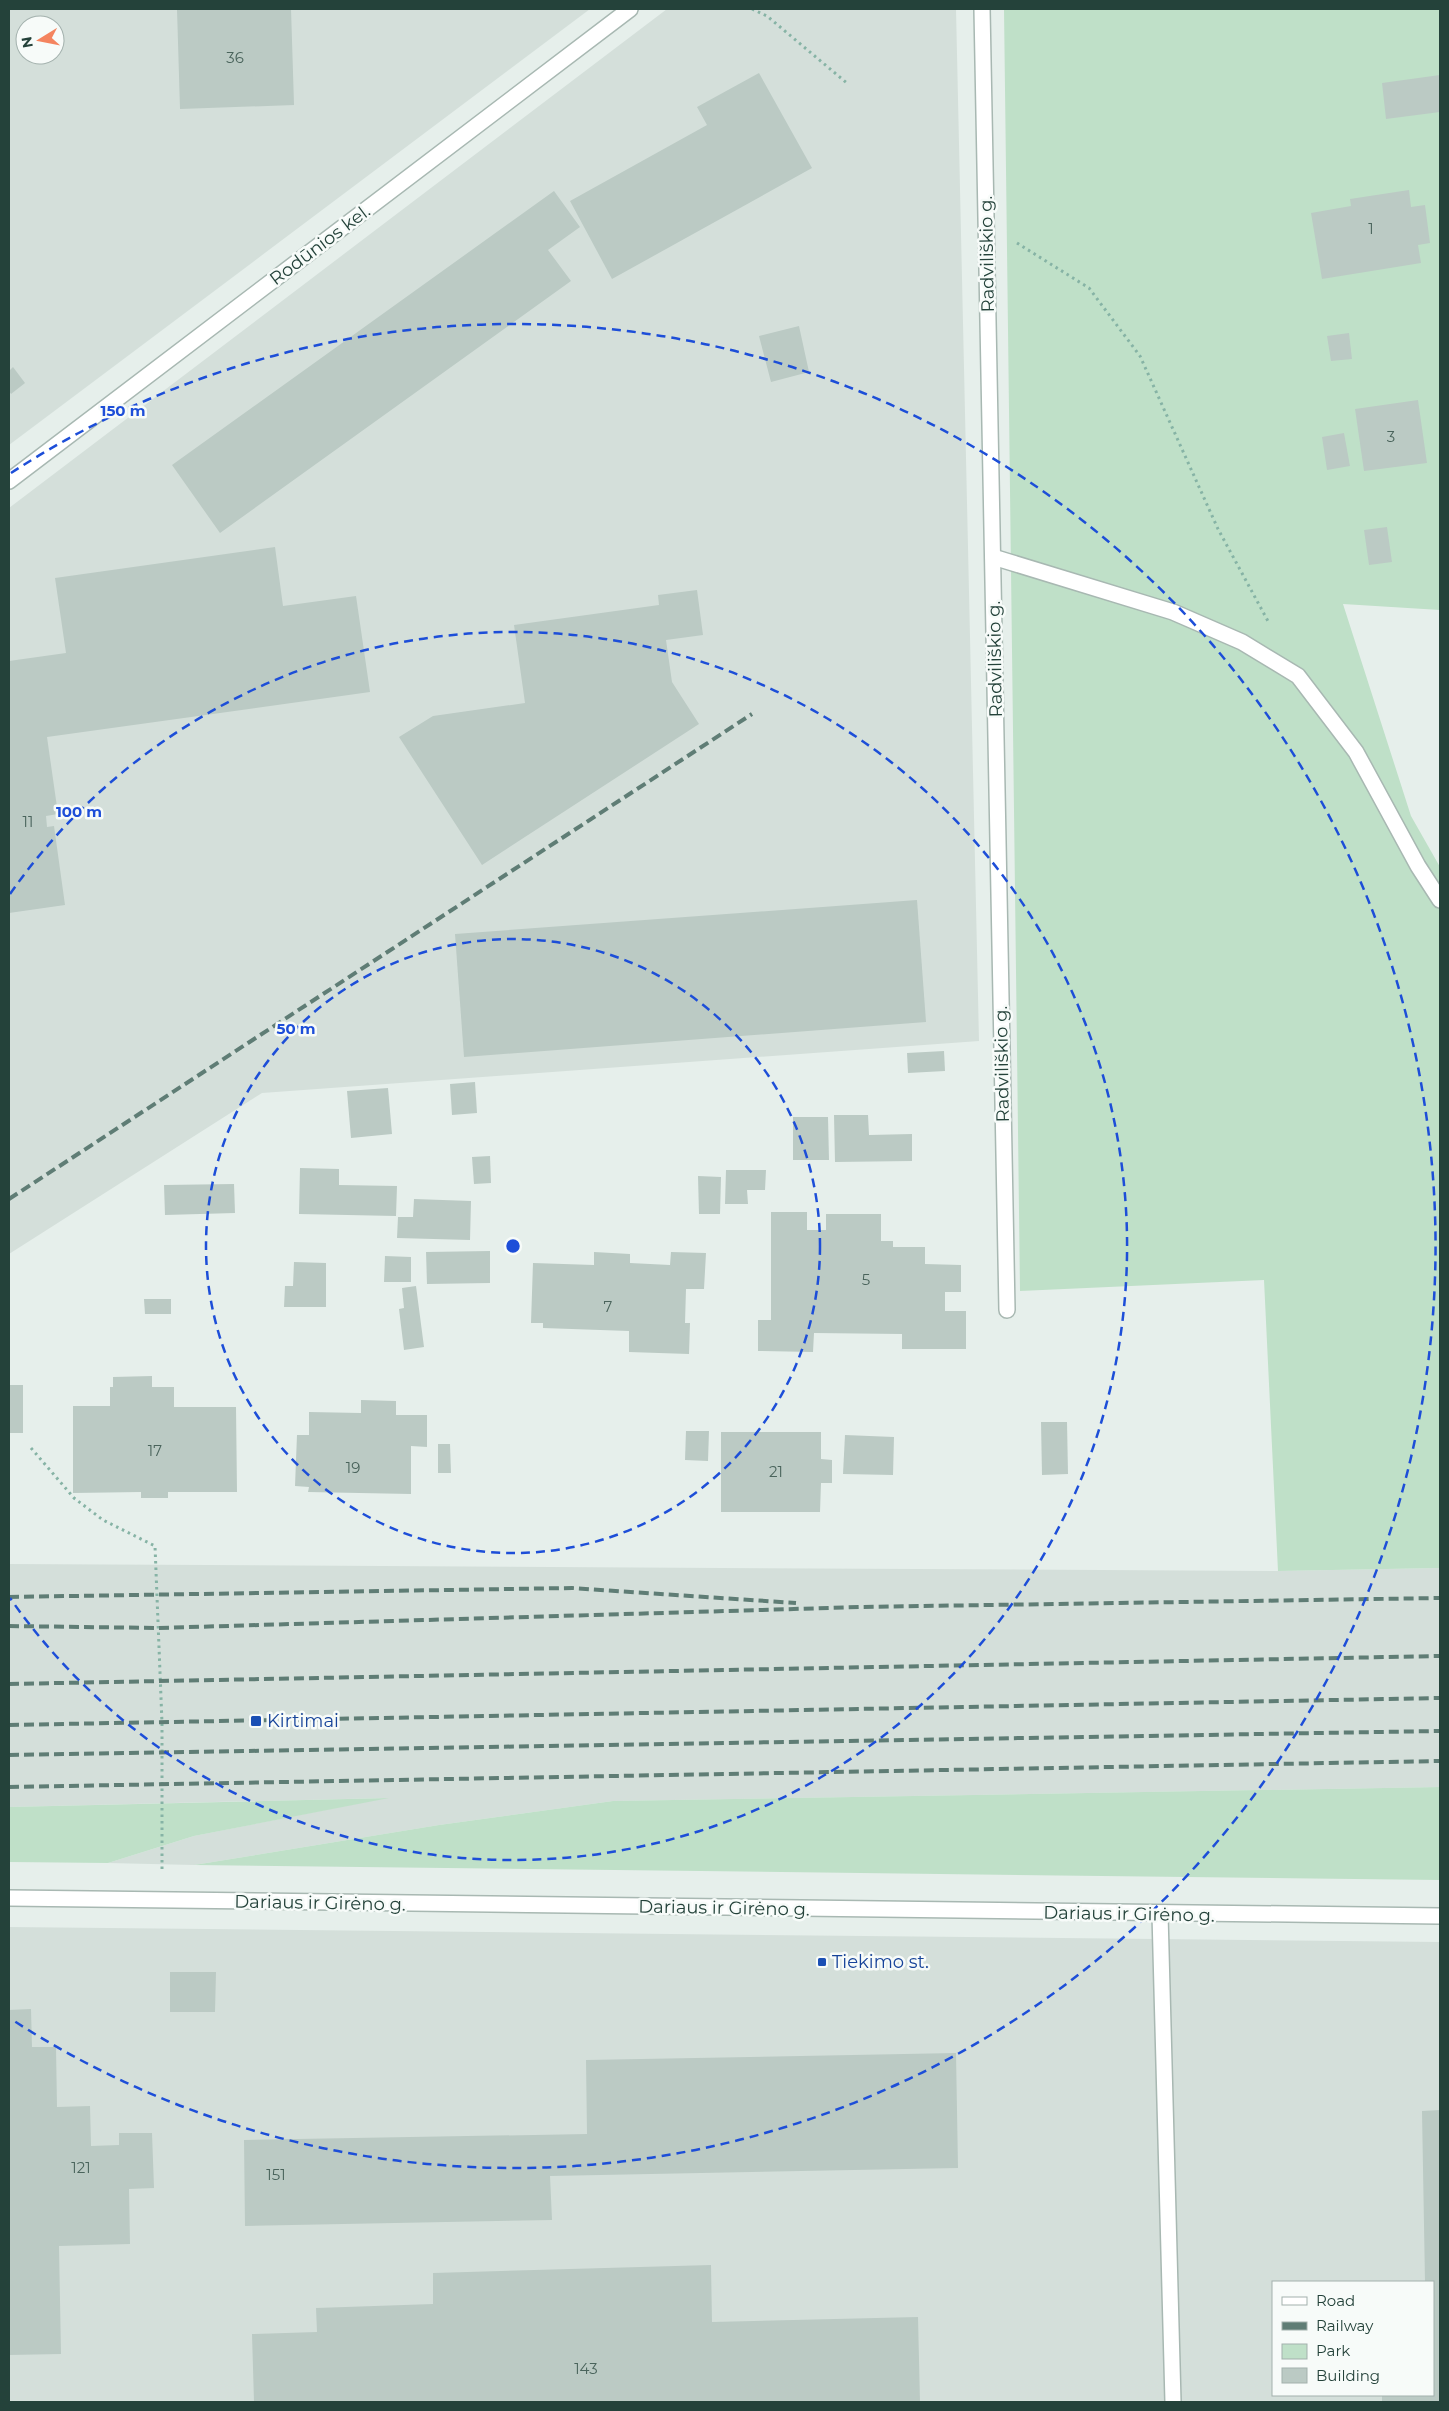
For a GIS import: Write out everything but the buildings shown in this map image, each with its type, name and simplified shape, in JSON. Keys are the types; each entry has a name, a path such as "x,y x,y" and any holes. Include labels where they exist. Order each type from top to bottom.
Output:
{"street":[{"name":"Rodūnios kel.","path":"9,481 630,9"},
{"name":"Radviliškio g.","path":"982,9 1007,1310"},
{"path":"993,557 1173,612 1242,642 1298,676 1356,752 1418,866 1440,900"},
{"name":"Dariaus ir Girėno g.","path":"9,1898 1160,1914 1440,1916"},
{"path":"1160,1914 1173,2402"}],"path":[{"path":"752,9 767,16 848,84"},
{"path":"987,221 1022,247 1089,288 1140,356 1218,530 1270,624"},
{"path":"31,1448 82,1504 103,1520 155,1546 162,1738 162,1901"}],"shaded area":[{"path":"9,9 590,9 9,445"},
{"path":"667,9 956,9 979,1041 262,1093 9,1254 9,508"},
{"path":"9,1564 1278,1571 1440,1568 1440,1787 613,1801 439,1825 194,1865 108,1863 194,1836 385,1798 9,1807"},
{"path":"9,1927 1440,1942 1440,2402 9,2402"}],"green space":[{"path":"1004,9 1440,9 1440,610 1343,604 1411,816 1440,867 1440,1568 1278,1571 1264,1280 1020,1291"},
{"path":"1440,1787 1440,1880 194,1865 439,1825 613,1801"},
{"path":"389,1798 194,1836 108,1863 9,1862 9,1807"}],"railway":[{"path":"9,1199 752,714"},
{"path":"9,1597 572,1588 796,1603"},
{"path":"9,1626 159,1628 860,1607 1440,1598"},
{"path":"9,1684 1440,1656"},
{"path":"9,1725 1440,1698"},
{"path":"9,1755 1440,1731"},
{"path":"9,1787 1440,1761"}],"place":[{"name":"Kirtimai","path":"256,1721"},
{"name":"Tiekimo st.","path":"822,1962"}]}
